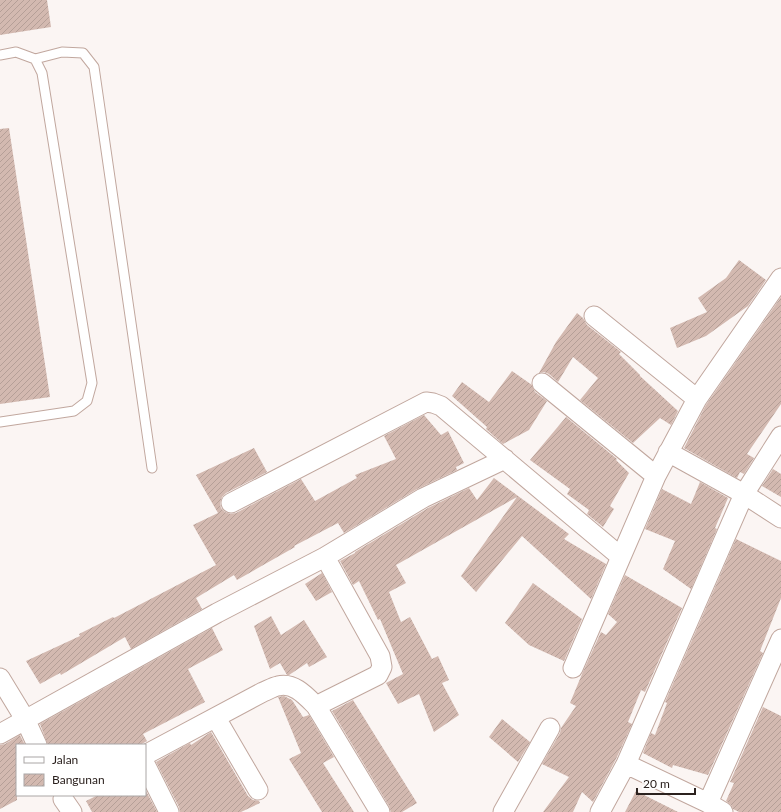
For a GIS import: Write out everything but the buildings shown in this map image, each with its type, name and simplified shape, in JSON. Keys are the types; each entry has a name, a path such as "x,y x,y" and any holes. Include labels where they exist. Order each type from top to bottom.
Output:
{"street":[{"path":"573,668 656,476 668,452 697,399 781,278"},
{"path":"594,316 697,399"},
{"path":"542,383 656,476"},
{"path":"231,503 426,402 441,406 621,557"},
{"path":"600,812 626,764 744,494 781,436"},
{"path":"668,452 744,494 781,518"},
{"path":"0,734 217,612 324,557 423,498 504,459"},
{"path":"316,706 378,676 382,667 380,656 324,557"},
{"path":"626,764 716,807 781,640"},
{"path":"0,678 25,719 37,744"},
{"path":"146,755 263,692 279,685 292,687 303,693 316,706 380,812"},
{"path":"216,718 258,790"},
{"path":"503,812 550,728"},
{"path":"146,766 169,812"}],"lane":[{"path":"0,55 16,52 35,59 62,52 83,53 94,67 152,468"},
{"path":"0,422 74,411 87,401 92,383 42,73 35,59"}]}
